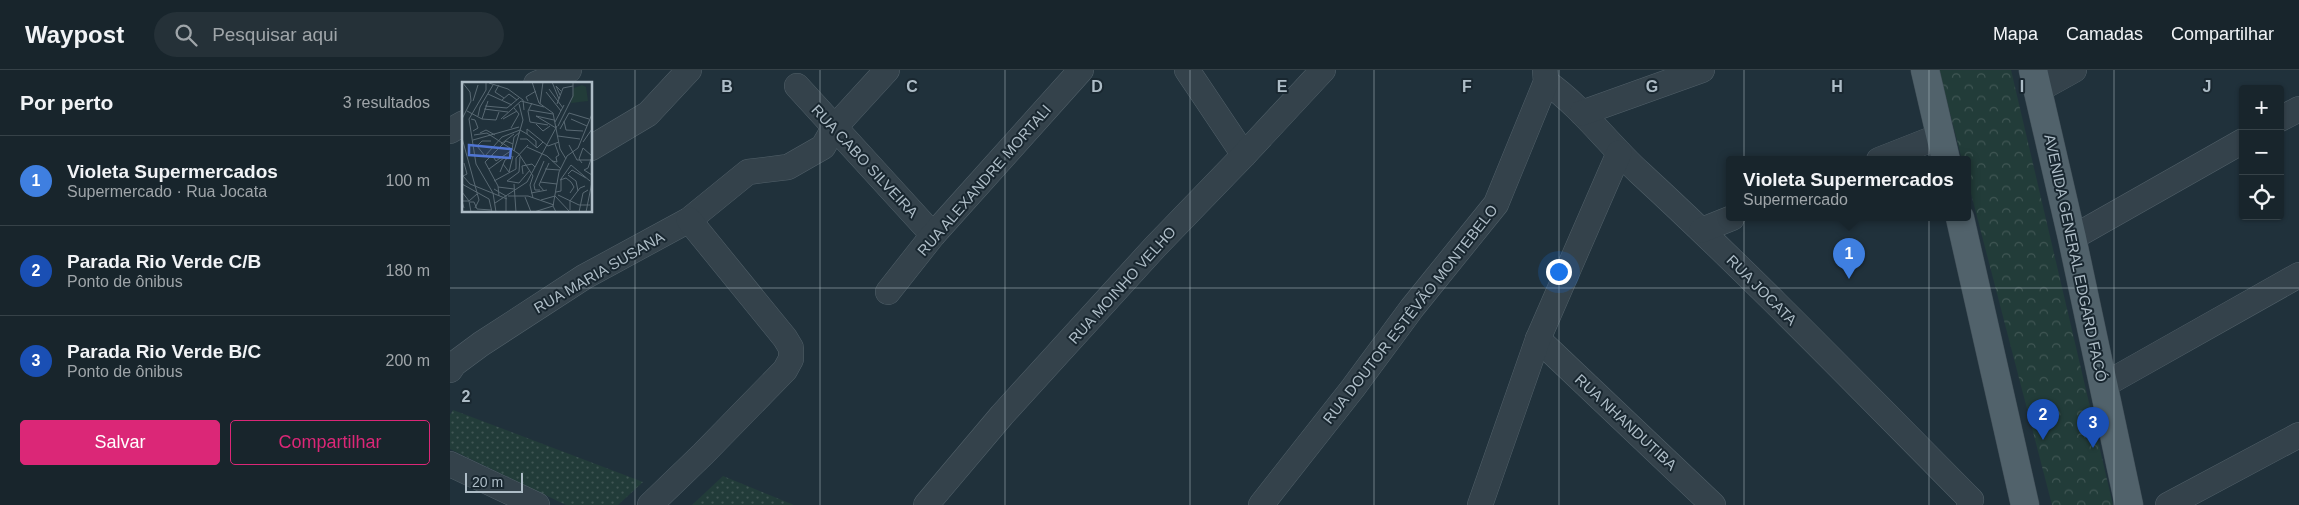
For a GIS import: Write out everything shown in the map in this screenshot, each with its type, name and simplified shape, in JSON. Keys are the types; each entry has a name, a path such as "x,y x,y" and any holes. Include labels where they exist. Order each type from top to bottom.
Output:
{"main road":[{"path":"1925,70 1943,148"},
{"name":"AVENIDA GENERAL EDGARD FACÓ","path":"2036,80 2129,505"},
{"path":"1961,221 2025,505"}],"street":[{"path":"541,82 569,70"},
{"path":"592,147 648,114 689,70"},
{"path":"834,128 887,70"},
{"name":"RUA ALEXANDRE MORTALI","path":"888,292 933,235 1081,70"},
{"path":"1187,70 1244,156"},
{"path":"1582,113 1702,70"},
{"path":"2036,80 2074,70"},
{"name":"RUA MOINHO VELHO","path":"926,505 1002,415 1155,246 1244,156 1314,73"},
{"name":"RUA JOCATA","path":"1546,76 1619,153 1702,230 1971,500 1970,505"},
{"name":"RUA DOUTOR ESTÊVÃO MONTEBELO","path":"1261,505 1353,388 1412,308 1496,204 1546,76"},
{"name":"RUA CABO SILVEIRA","path":"797,86 933,235"},
{"path":"2284,117 2299,108"},
{"path":"450,131 462,125"},
{"name":"RUA MARIA SUSANA","path":"450,370 454,364 481,344 584,277 689,220 748,172 788,167 805,159 823,147 834,128"},
{"path":"2072,238 2239,143"},
{"path":"1900,156 1943,148"},
{"path":"1480,505 1538,339 1619,153"},
{"path":"650,505 785,370 791,359 791,348 785,338 689,220"},
{"path":"1702,230 1726,220"},
{"path":"2104,385 2299,275"},
{"name":"RUA NHANDUTIBA","path":"1538,339 1713,505"},
{"path":"2168,505 2299,435"},
{"path":"450,464 537,505"}],"green space":[{"path":"1939,70 2011,70 2113,505 2052,505 1971,194 1971,156 1961,156"},
{"path":"453,410 643,482 618,505 566,505 450,449 450,415"},
{"path":"723,476 794,505 692,505"}],"place":[{"name":"Violeta Supermercados","path":"1849,279"},
{"name":"Parada Rio Verde C/B","path":"2043,440"},
{"name":"Parada Rio Verde B/C","path":"2093,448"}]}
